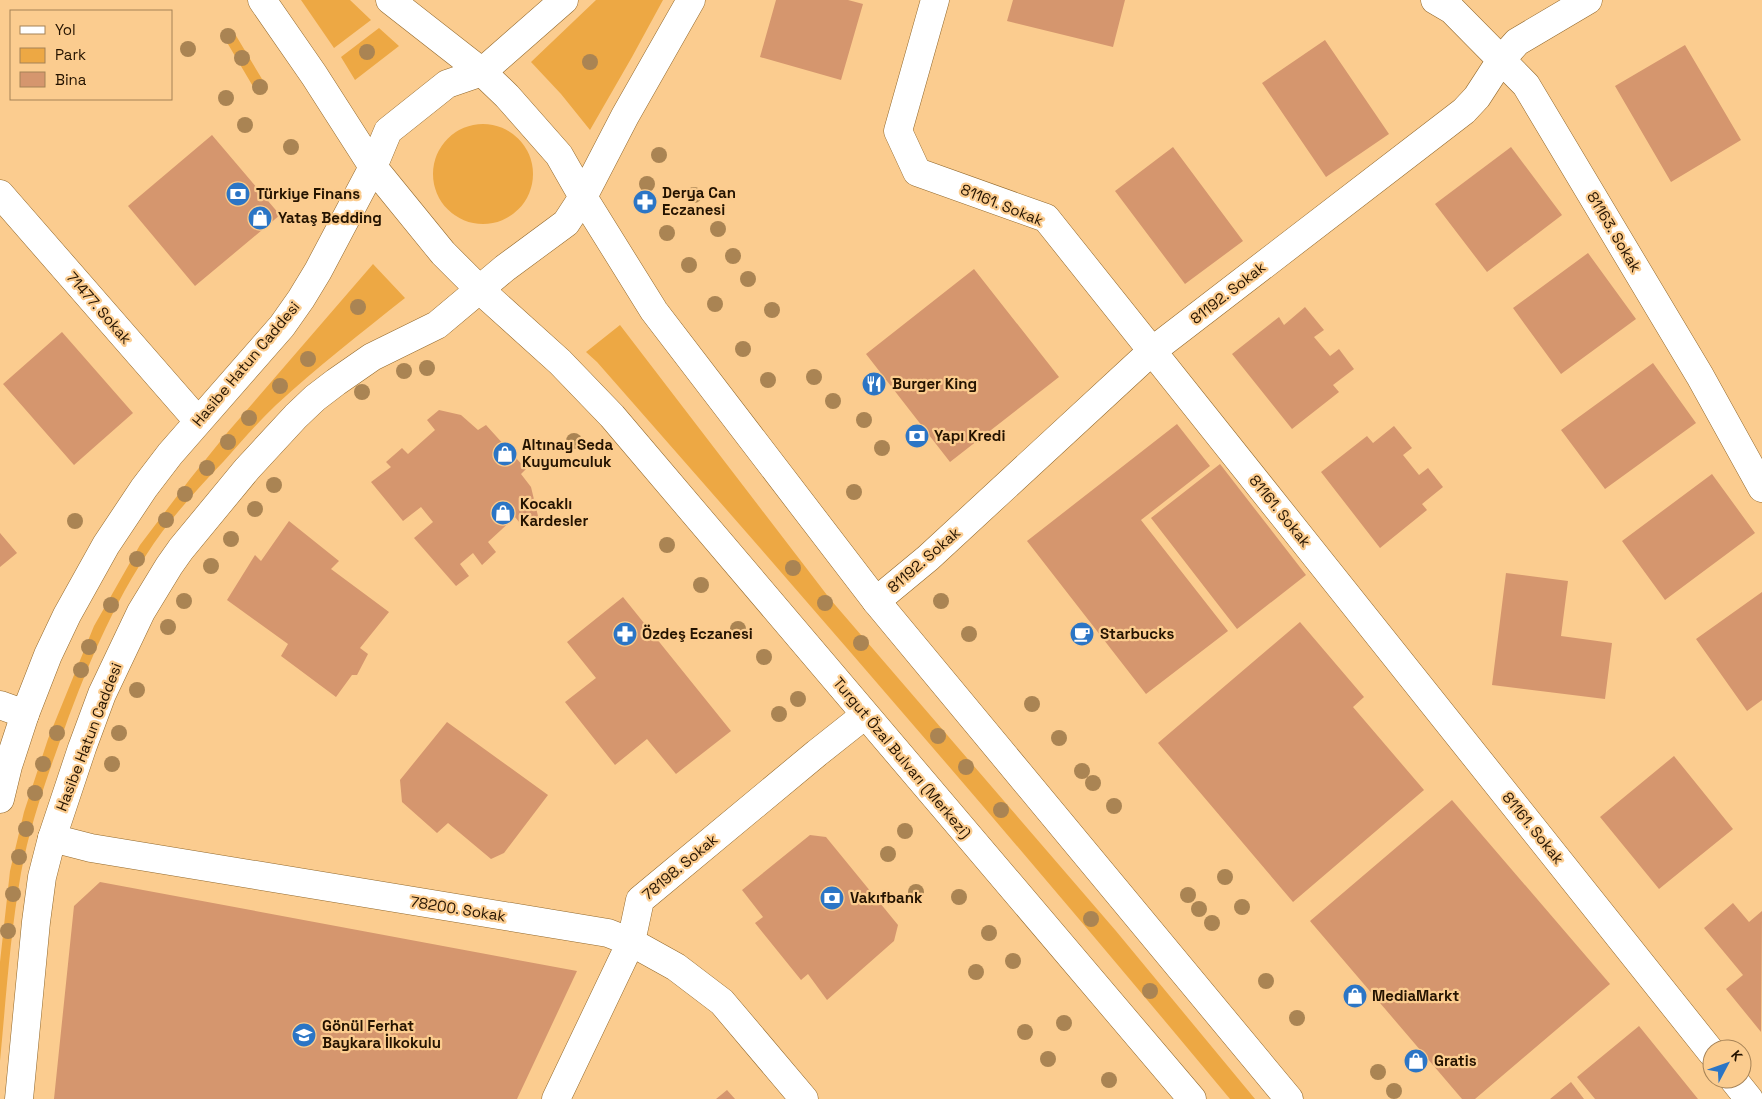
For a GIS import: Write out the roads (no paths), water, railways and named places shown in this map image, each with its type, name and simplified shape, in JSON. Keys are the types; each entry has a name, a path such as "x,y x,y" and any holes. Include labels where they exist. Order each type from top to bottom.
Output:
{"main road":[{"name":"Turgut Özal Bulvarı (Merkezi)","path":"262,0 314,75 373,167 443,254 560,362 612,416 1192,1099"},
{"path":"390,0 482,72 507,96 559,155 654,311 876,601 1289,1099"},
{"path":"482,72 564,0"},
{"name":"Hasibe Hatun Caddesi","path":"19,1099 42,877 52,838 102,694 141,612 181,549 247,469 315,398 372,357 437,325 479,289 566,223 583,197 625,116 691,0"},
{"name":"81161. Sokak","path":"935,0 898,131 917,172 1046,218 1702,1040"},
{"name":"81163. Sokak","path":"1435,0 1452,10 1526,85 1700,376 1762,488"},
{"name":"81192. Sokak","path":"876,601 928,558 1152,351 1464,111 1477,97 1502,60 1517,42 1588,0"},
{"name":"Hasibe Hatun Caddesi","path":"0,799 8,766 12,709 48,655 67,615 106,545 144,488 198,421 282,326 318,271 373,167 388,132 447,84 482,72"},
{"name":"71477. Sokak","path":"0,194 198,421"},
{"name":"78198. Sokak","path":"556,1099 631,942 640,900 865,715"},
{"name":"78200. Sokak","path":"52,838 91,848 608,933 631,942 676,967 722,1002 804,1099"},
{"path":"1741,1089 1749,1099"}],"place":[{"name":"Türkiye Finans","path":"238,194"},
{"name":"Derya Can Eczanesi","path":"645,202"},
{"name":"Yataş Bedding","path":"260,218"},
{"name":"Burger King","path":"874,384"},
{"name":"Yapı Kredi","path":"917,436"},
{"name":"Altınay Seda Kuyumculuk","path":"505,454"},
{"name":"Kocaklı Kardesler","path":"503,513"},
{"name":"Özdeş Eczanesi","path":"625,634"},
{"name":"Starbucks","path":"1082,634"},
{"name":"Vakıfbank","path":"832,898"},
{"name":"MediaMarkt","path":"1355,996"},
{"name":"Gönül Ferhat Baykara İlkokulu","path":"304,1035"},
{"name":"Gratis","path":"1416,1061"}]}
